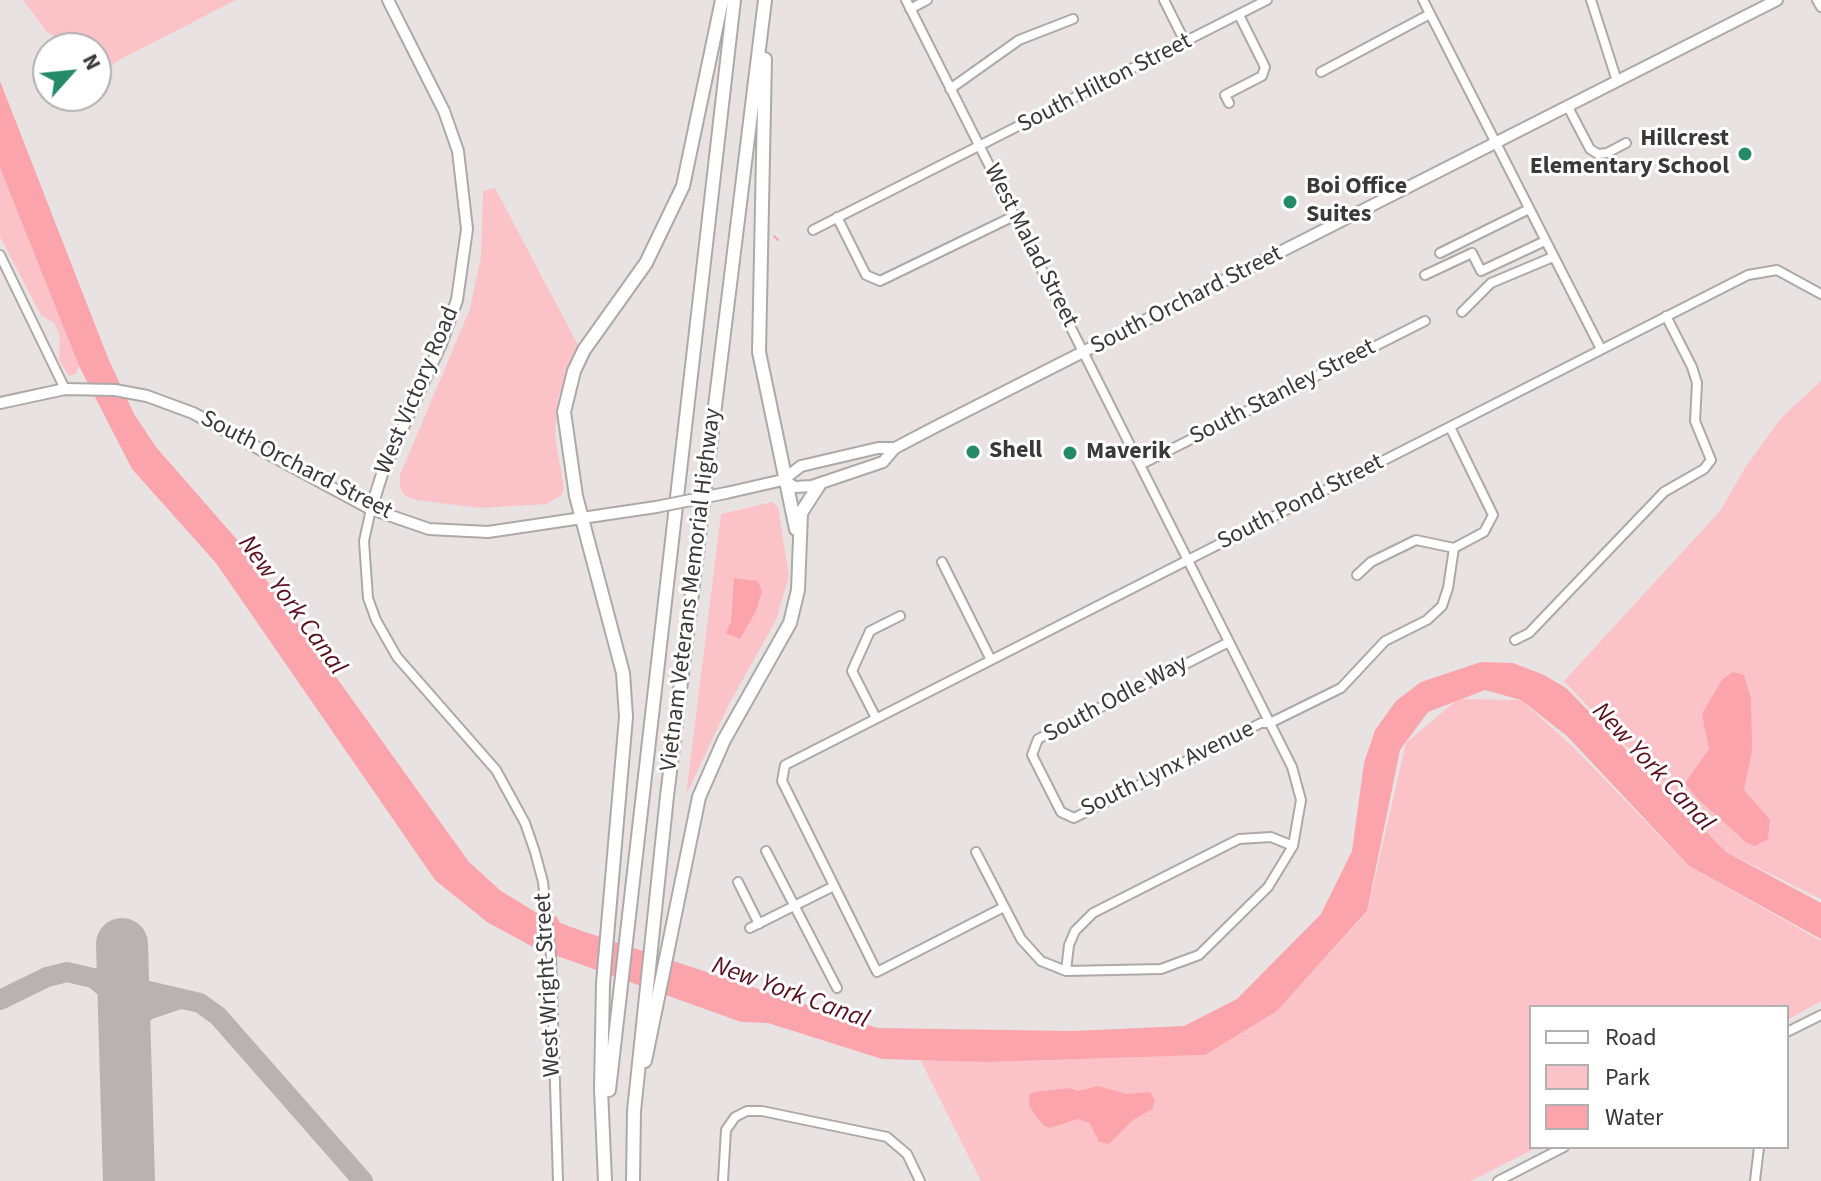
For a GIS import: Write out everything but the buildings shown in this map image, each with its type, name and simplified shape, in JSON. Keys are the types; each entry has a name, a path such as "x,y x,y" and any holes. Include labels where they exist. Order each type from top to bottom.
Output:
{"highway":[{"path":"606,1181 601,1089 603,983 626,717 614,632 582,519 565,432 567,395 584,350 646,263 678,200 691,158 722,0"},
{"name":"Vietnam Veterans Memorial Highway","path":"606,1181 609,1084 734,0"},
{"path":"633,1181 634,1111 652,998 668,950 699,797 724,740 783,637 795,607 800,572 798,538 783,480 759,352 766,0"},
{"name":"Vietnam Veterans Memorial Highway","path":"652,998 652,944 729,276 766,0"},
{"path":"798,538 806,501 819,485"}],"main road":[{"name":"West Victory Road","path":"371,509 383,471 452,313 467,229 458,151 444,111 388,0"},
{"name":"South Orchard Street","path":"783,480 795,487 819,485 883,462 895,448 1777,0"},
{"name":"South Orchard Street","path":"0,403 65,389 122,391 193,413 371,509 429,529 488,532 656,507 726,493 783,480 801,466 878,448 895,448"}],"street":[{"name":"West Malad Street","path":"927,0 908,4 1299,783 1301,800 1293,846"},
{"path":"1164,0 1185,42"},
{"name":"South Hilton Street","path":"813,230 1267,0"},
{"path":"1423,0 1601,349"},
{"path":"1591,0 1617,81"},
{"path":"1817,0 1821,7"},
{"path":"1321,72 1430,14"},
{"path":"1229,103 1225,95 1262,76 1265,67 1239,15"},
{"path":"950,89 1019,40 1073,19"},
{"path":"1568,107 1590,149 1598,154 1626,143"},
{"path":"1440,253 1529,209"},
{"path":"837,217 866,275 880,281 1014,216"},
{"path":"1425,275 1472,253 1481,271 1545,241"},
{"path":"0,255 65,389"},
{"path":"1462,312 1491,283 1553,257"},
{"name":"South Pond Street","path":"834,886 782,781 783,769 790,761 1666,316 1767,269 1782,272 1821,294"},
{"path":"1515,640 1529,633 1664,492 1704,469 1711,460 1695,421 1697,383 1666,316"},
{"name":"South Stanley Street","path":"1140,465 1425,321"},
{"path":"1357,575 1371,562 1416,540 1454,548 1484,532 1493,515 1450,427"},
{"name":"West Wright Street","path":"371,509 364,552 368,598 376,620 397,657 477,744 512,796 535,852 547,913 551,956 558,1181"},
{"name":"South Lynx Avenue","path":"1067,817 1074,818 1261,723 1270,723 1341,688 1385,641 1427,620 1442,606 1454,548"},
{"path":"942,562 991,660"},
{"path":"876,718 852,671 870,631 900,616"},
{"name":"South Odle Way","path":"1067,817 1061,812 1032,755 1038,739 1229,642"},
{"path":"976,852 1030,952 1041,961 1066,971 1161,969 1189,961 1268,887 1293,846 1271,837 1239,839 1093,913 1075,931 1069,945 1066,971"},
{"path":"766,851 837,988"},
{"path":"738,882 755,926 834,886 877,972 1004,907"},
{"path":"1789,1031 1821,1015"},
{"path":"723,1181 726,1130 735,1117 747,1111 762,1111 887,1137 907,1154 920,1181"},
{"path":"1498,1181 1560,1149"},
{"path":"1755,1181 1759,1149"}],"green space":[{"path":"23,0 236,0 112,66 112,32 47,32"},
{"path":"0,168 79,366 76,374 69,376 59,360 60,336 54,323 41,315 0,237"},
{"path":"495,188 578,345 558,398 555,436 564,488 562,495 546,504 480,508 416,500 405,496 400,488 400,475 470,309 481,256 483,191"},
{"path":"1821,381 1821,899 1726,852 1564,681 1720,511 1745,468 1781,418"},
{"path":"772,502 778,507 789,576 776,620 728,706 686,795 721,514"},
{"path":"1458,699 1521,700 1573,747 1689,866 1821,941 1821,1001 1789,1019 1789,1005 1529,1005 1529,1149 1534,1149 1471,1181 981,1181 920,1059 988,1062 1205,1055 1277,1011 1367,912 1406,743"}],"water":[{"path":"0,81 108,358 134,414 156,447 239,542 469,862 501,891 537,913 557,917 560,923 582,931 877,1028 1073,1031 1184,1026 1237,999 1321,914 1352,851 1364,763 1375,730 1396,701 1421,682 1481,662 1513,663 1566,688 1726,852 1821,903 1821,939 1689,866 1567,736 1521,700 1485,690 1428,712 1400,750 1367,911 1277,1011 1205,1055 988,1062 882,1059 768,1023 741,1022 535,948 487,922 435,880 216,563 132,469 79,366 0,168"},
{"path":"734,578 758,581 762,591 756,611 740,639 726,633 731,622"},
{"path":"1733,672 1744,675 1751,699 1752,751 1744,790 1770,820 1768,839 1755,846 1747,843 1697,798 1685,783 1709,749 1702,714 1722,680"},
{"path":"1098,1086 1127,1094 1150,1092 1155,1101 1152,1109 1133,1120 1109,1144 1099,1142 1090,1123 1078,1119 1050,1128 1043,1125 1029,1106 1030,1094 1035,1092 1069,1088 1078,1091"}],"waterway":[{"path":"774,236 778,240"}],"taxiway":[{"path":"0,1000 47,977 67,972 200,1003 218,1016 363,1181"},
{"path":"96,980 114,995 124,1024"},
{"path":"125,1047 136,1022 147,1010 180,999"}],"runway":[{"path":"122,944 129,1181"}],"place":[{"name":"Hillcrest Elementary School","path":"1745,154"},
{"name":"Boi Office Suites","path":"1290,202"},
{"name":"Shell","path":"973,452"},
{"name":"Maverik","path":"1070,453"}],"water label":[{"name":"New York Canal","path":"291,606"},
{"name":"New York Canal","path":"1652,768"},
{"name":"New York Canal","path":"790,994"}]}
